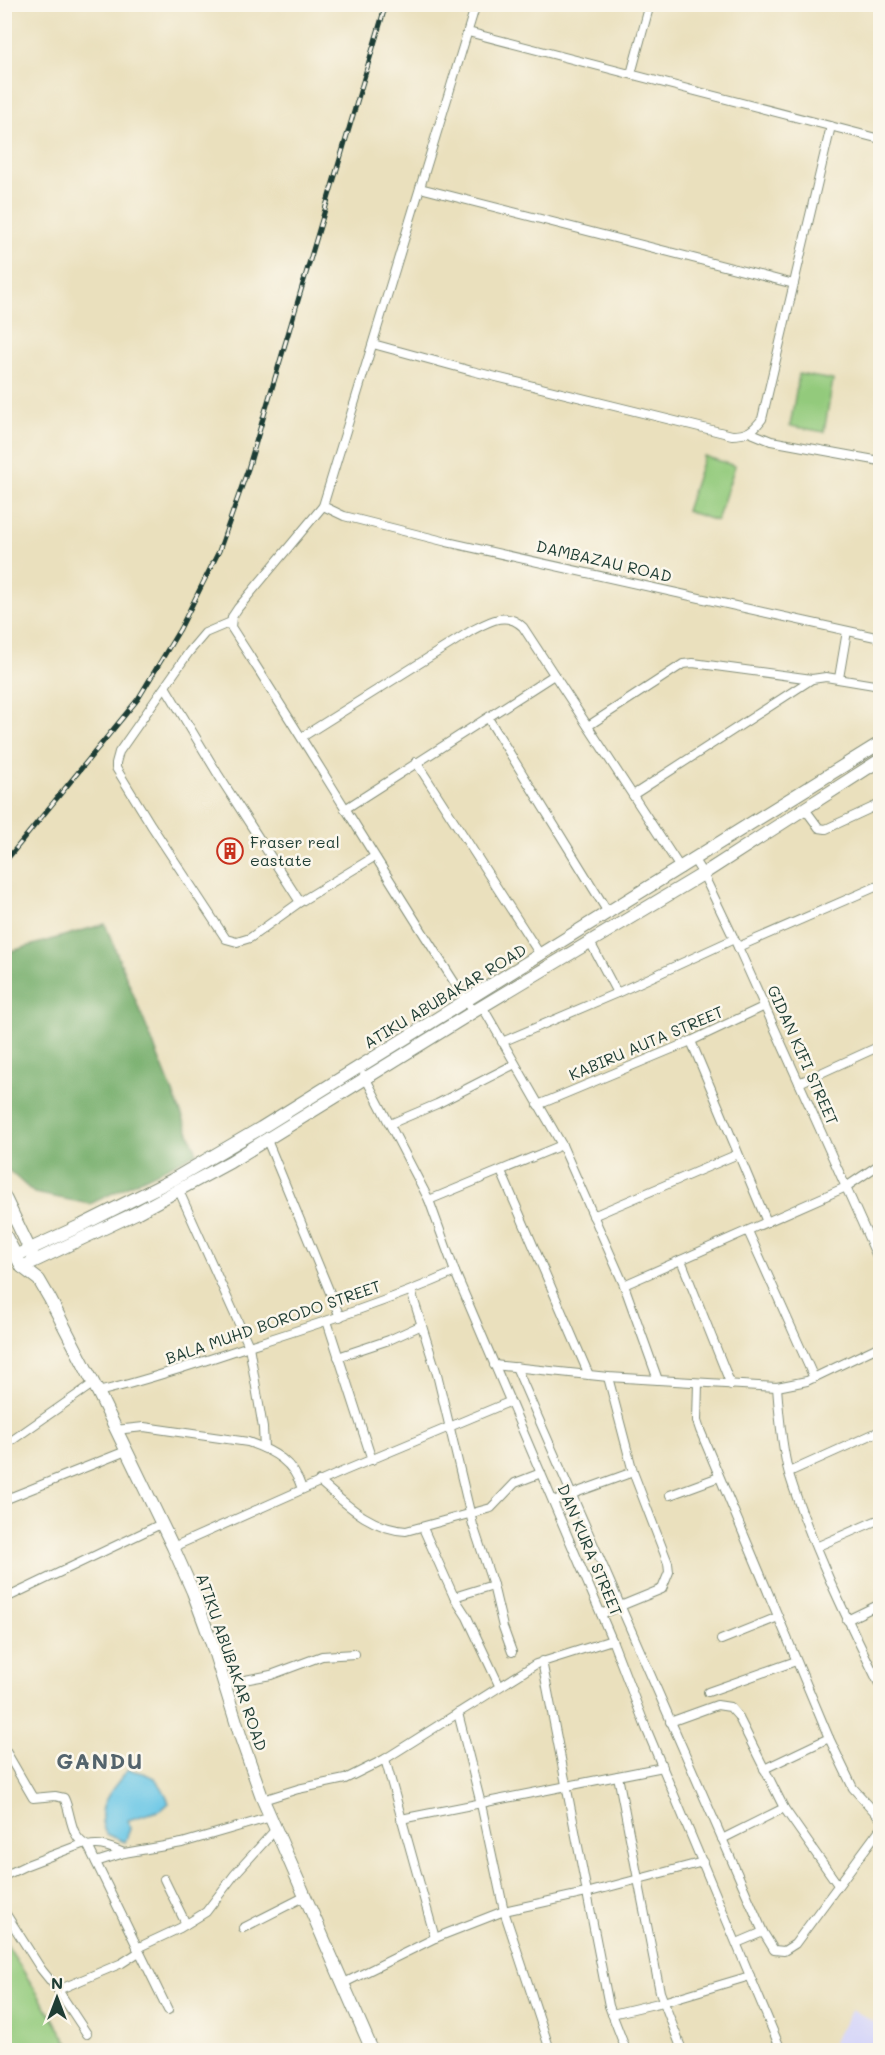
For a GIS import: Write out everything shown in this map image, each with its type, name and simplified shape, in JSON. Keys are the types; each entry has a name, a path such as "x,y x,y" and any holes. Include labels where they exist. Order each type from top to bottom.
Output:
{"street":[{"path":"476,4 323,506 238,608 231,627 302,737 417,926 466,1000 478,1009 502,1042 562,1145 624,1285 658,1380"},
{"path":"631,74 650,4"},
{"path":"468,32 880,139"},
{"path":"373,344 483,374 732,435 744,435 754,430 762,419 831,126"},
{"path":"420,188 794,284"},
{"path":"749,432 771,441 880,461"},
{"name":"DAMBAZAU ROAD","path":"323,506 344,516 447,542 880,638"},
{"path":"302,737 456,640 494,619 508,619 524,627 681,869"},
{"path":"231,622 205,633 189,652 166,688 119,752 116,768 226,939 237,942 250,938 300,902 374,856"},
{"path":"839,678 848,631"},
{"path":"588,726 683,664 693,663 812,679 839,678 880,686"},
{"path":"345,809 554,675"},
{"path":"633,795 812,679"},
{"path":"166,688 300,902"},
{"path":"488,718 609,914"},
{"name":"ATIKU ABUBAKAR ROAD","path":"18,1261 82,1225 172,1180 302,1104 880,744"},
{"path":"32,1255 179,1191 267,1140 478,1009 703,874 880,760"},
{"path":"416,762 541,956"},
{"path":"805,808 819,828 826,829 880,804"},
{"name":"GIDAN KIFI STREET","path":"694,860 736,943 880,1263"},
{"path":"502,1042 880,885"},
{"path":"590,942 618,993"},
{"name":"KABIRU AUTA STREET","path":"538,1105 691,1041 765,1006"},
{"path":"691,1041 767,1222"},
{"path":"799,1083 880,1046"},
{"path":"390,1124 437,1104 514,1064"},
{"name":"DAN KURA STREET","path":"360,1067 429,1200 455,1272 612,1640 781,2050"},
{"path":"267,1140 340,1317"},
{"path":"429,1200 562,1145"},
{"path":"592,1216 738,1154"},
{"path":"624,1285 846,1186 880,1164"},
{"path":"501,1171 589,1375"},
{"path":"179,1191 249,1346 263,1428 264,1448"},
{"path":"4,1196 32,1255 39,1280"},
{"path":"748,1231 814,1378"},
{"name":"ATIKU ABUBAKAR ROAD","path":"4,1233 18,1261 39,1280 96,1388 173,1547 202,1617 263,1800 372,2050"},
{"path":"681,1260 731,1385"},
{"name":"BALA MUHD BORODO STREET","path":"4,1446 96,1388 176,1371 340,1317 455,1272"},
{"path":"411,1291 450,1427 477,1541 493,1585 503,1627 512,1652"},
{"path":"327,1321 372,1460"},
{"path":"338,1357 389,1340 422,1325"},
{"path":"494,1365 608,1377 777,1388 814,1378 880,1346"},
{"path":"516,1367 670,1722 763,1932 774,1950 784,1951 795,1944 880,1829"},
{"path":"601,1614 662,1589 669,1572 668,1563 633,1472 608,1377"},
{"path":"698,1383 697,1421 796,1661 853,1788 880,1818"},
{"path":"777,1388 789,1472 816,1547 880,1686"},
{"path":"173,1547 319,1481 509,1402"},
{"path":"116,1431 144,1427 169,1429 248,1442 264,1448 287,1462 299,1478 302,1489"},
{"path":"789,1472 880,1431"},
{"path":"4,1500 126,1451"},
{"path":"553,1501 633,1472"},
{"path":"319,1481 364,1519 400,1531 423,1528 493,1507 515,1483 541,1473"},
{"path":"670,1495 719,1476"},
{"path":"816,1547 880,1519"},
{"path":"4,1599 161,1524"},
{"path":"423,1528 454,1597 467,1617 499,1685"},
{"path":"454,1597 493,1585"},
{"path":"848,1620 880,1604"},
{"path":"721,1640 778,1617"},
{"path":"263,1800 298,1789 345,1779 385,1759 499,1685 542,1661 612,1640"},
{"path":"224,1684 271,1675 322,1656 355,1654"},
{"path":"542,1661 586,1893 612,2014 626,2050"},
{"path":"708,1692 796,1661"},
{"path":"670,1722 717,1705 730,1707 738,1716 784,1808 838,1885"},
{"path":"458,1713 481,1803 504,1911 550,2050"},
{"path":"764,1769 829,1738"},
{"path":"4,1748 33,1798 55,1796 64,1798 72,1828 96,1862 168,2010"},
{"path":"385,1759 435,1938"},
{"path":"401,1819 663,1767"},
{"path":"618,1776 663,2002 682,2050"},
{"path":"722,1839 784,1808"},
{"path":"96,1862 124,1853 273,1823"},
{"path":"58,1990 122,1963 138,1950 206,1912 273,1823"},
{"path":"4,1876 27,1865 85,1845 95,1844 124,1853"},
{"path":"342,1984 435,1938 504,1911 586,1893 703,1862"},
{"path":"164,1879 186,1924"},
{"path":"243,1928 304,1897"},
{"path":"4,1911 87,2034"},
{"path":"736,1942 763,1932"},
{"path":"612,2014 663,2002 750,1976"}],"shaded area":[{"path":"852,2009 880,2026 880,2050 836,2050 833,2042"}],"green space":[{"path":"799,374 833,380 824,432 790,426"},
{"path":"704,456 735,466 717,521 686,511"},
{"path":"105,924 197,1153 90,1204 34,1193 5,1167 5,953"},
{"path":"5,1942 73,2050 5,2050"}],"water":[{"path":"128,1770 143,1773 159,1783 169,1803 161,1810 128,1820 130,1829 125,1842 106,1834 102,1816 106,1799"}],"railway":[{"path":"4,863 138,699 180,629 219,551 248,469 386,4"}],"place":[{"name":"Fraser real eastate","path":"230,851"}],"district":[{"name":"GANDU","path":"100,1761"}]}
